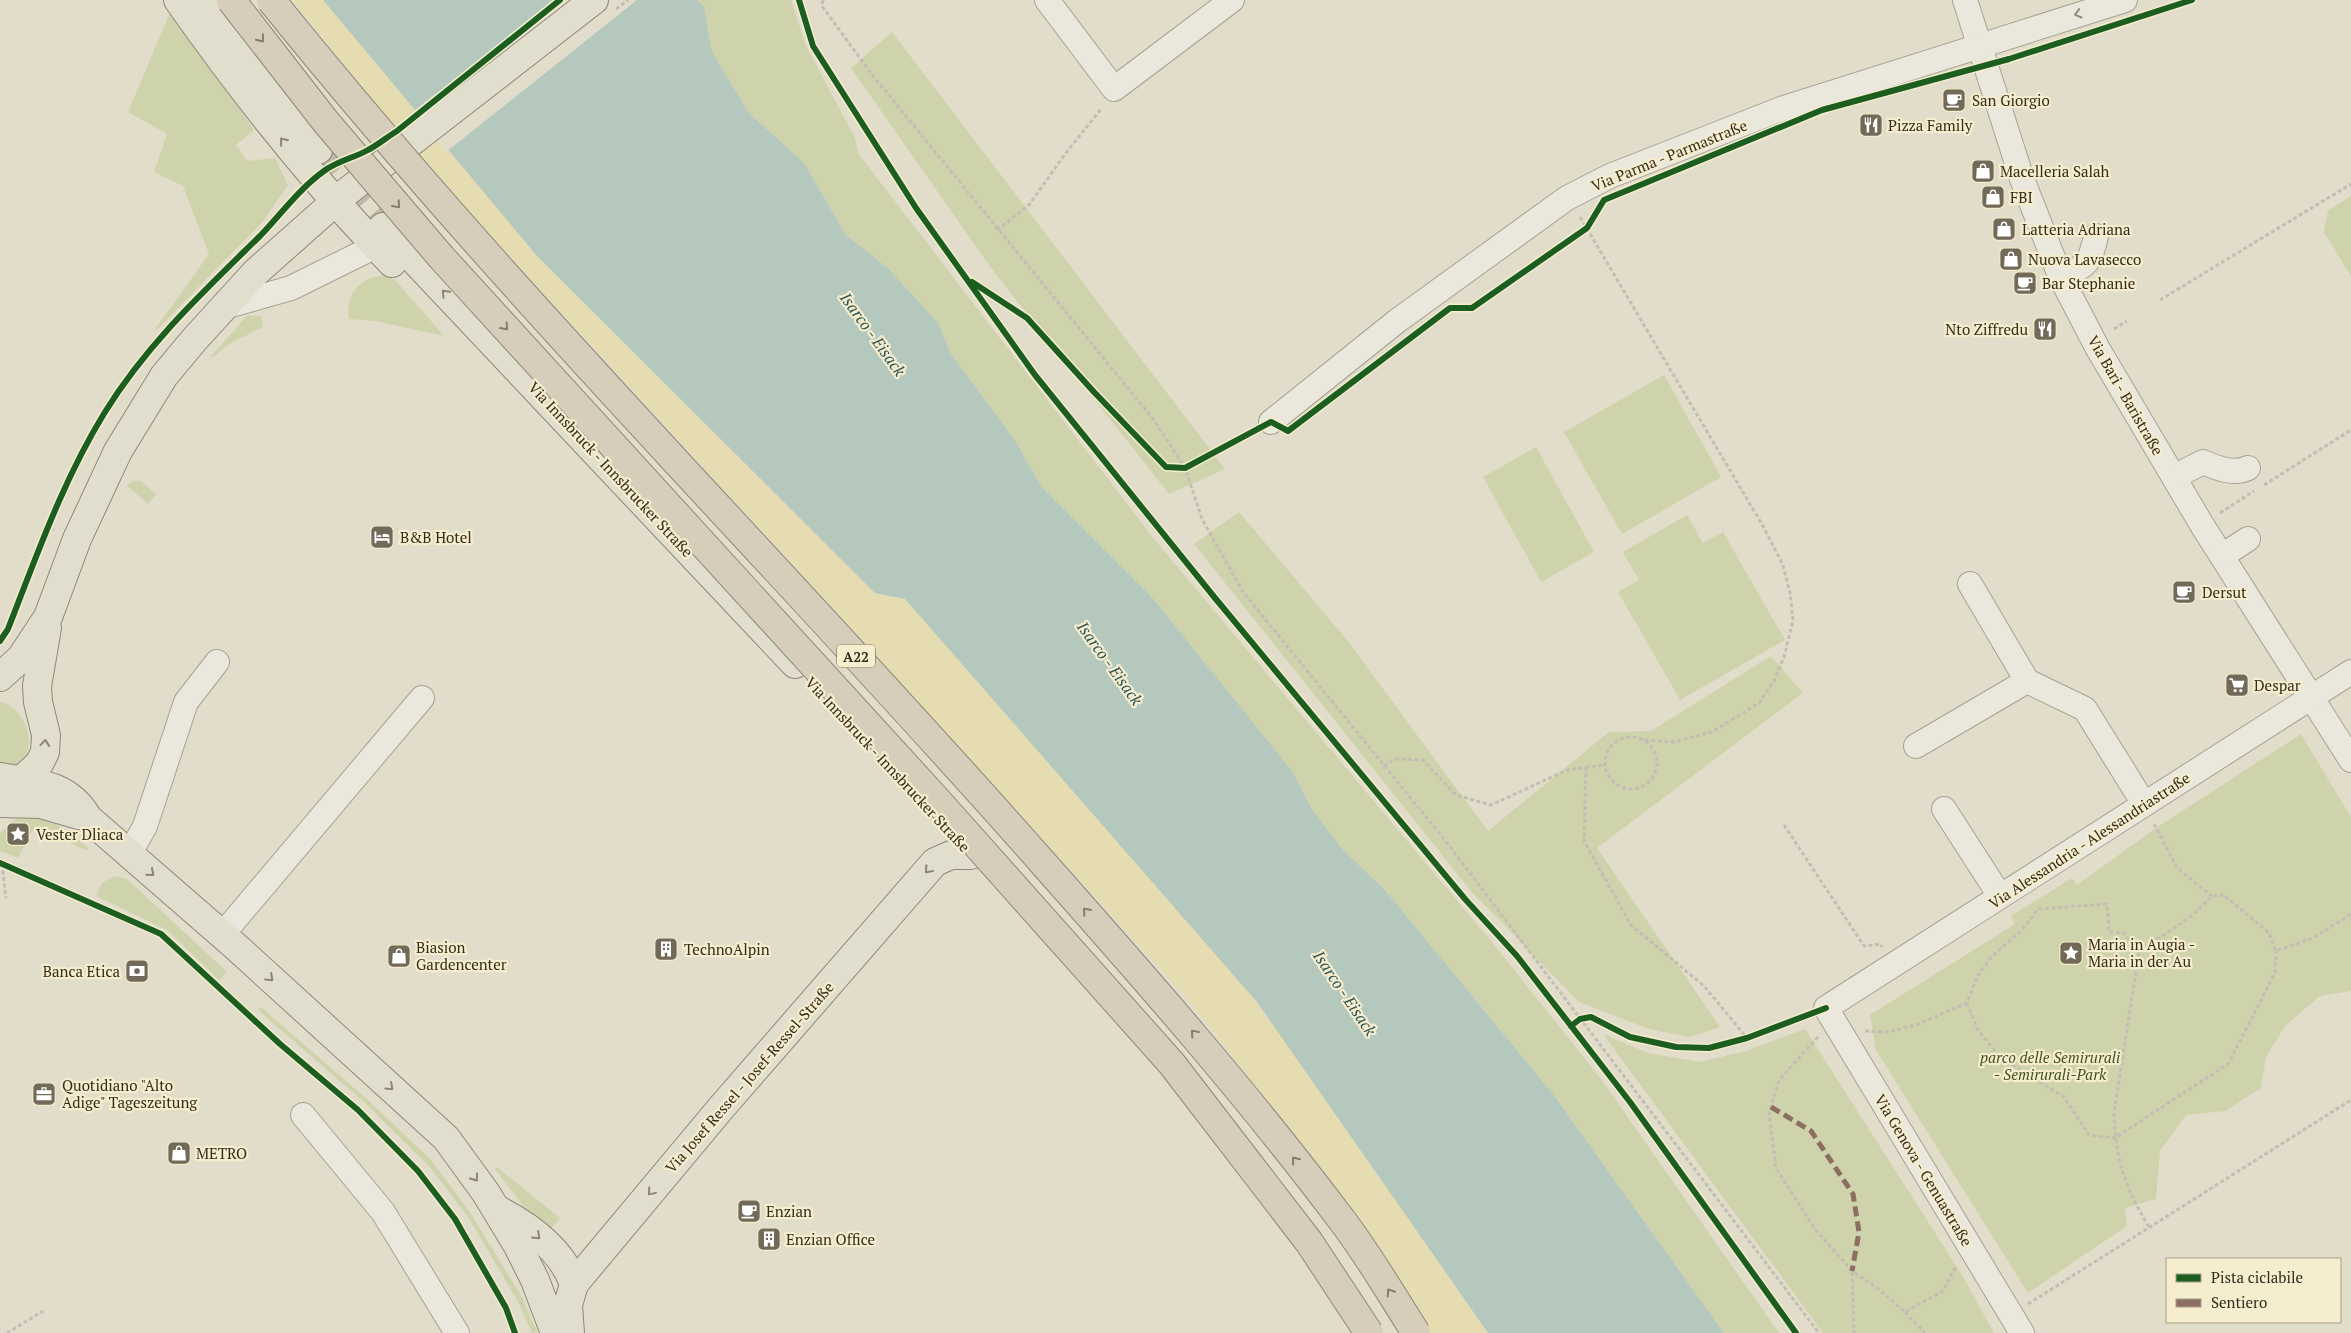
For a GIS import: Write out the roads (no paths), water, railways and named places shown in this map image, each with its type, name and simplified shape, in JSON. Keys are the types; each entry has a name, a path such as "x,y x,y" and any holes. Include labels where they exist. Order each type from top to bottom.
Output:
{"highway":[{"name":"A22","path":"231,0 326,122 442,258 936,799 1172,1064 1309,1242 1369,1333"},
{"name":"A22","path":"271,0 354,104 468,233 969,779 1198,1038 1341,1218 1416,1333"}],"main road":[{"path":"178,0 232,77 335,202 379,236"},
{"path":"206,0 318,150"},
{"path":"0,802 39,764 45,752 46,735 38,702 38,686 48,617 77,539 118,451 164,376 256,272 335,202 594,0"},
{"name":"Via Innsbruck - Innsbrucker Straße","path":"379,236 494,370 537,411 563,418 912,788 1196,1108 1294,1238 1355,1333"},
{"path":"0,659 48,617"},
{"path":"0,677 21,658 48,617"},
{"path":"15,787 44,783 62,792 80,805 88,818 222,934 446,1138 496,1209 535,1280 555,1333"},
{"path":"0,817 8,811 15,787"},
{"name":"Via Josef Ressel - Josef-Ressel-Straße","path":"570,1333 568,1305 574,1284 721,1108 935,862 951,855 971,855"},
{"path":"496,1209 523,1223 562,1260 569,1270 574,1284"}],"street":[{"path":"1047,0 1114,89 1232,0"},
{"name":"Via Bari - Baristraße","path":"1965,0 2022,179 2061,278 2098,349 2202,524 2351,760"},
{"name":"Via Parma - Parmastraße","path":"1271,422 1397,321 1568,198 1610,176 1781,109 1978,45 2125,0"},
{"path":"224,307 291,288 379,236"},
{"path":"2061,278 2086,265 2093,252 2096,236"},
{"path":"2174,477 2202,462 2220,469 2242,471 2248,468"},
{"path":"2222,556 2248,539"},
{"path":"1970,584 2027,681 2085,710 2144,804"},
{"path":"129,854 145,826 186,702 217,662"},
{"name":"Via Alessandria - Alessandriastraße","path":"1826,1008 2351,672"},
{"path":"1916,746 2027,681"},
{"path":"222,934 422,698"},
{"path":"1944,809 2000,896"},
{"name":"Via Genova - Genuastraße","path":"1826,1008 2016,1324"},
{"path":"303,1115 383,1212 458,1333"}],"water":[{"name":"Isarco - Eisack","path":"323,0 698,0 704,7 712,52 749,113 804,163 846,235 888,268 939,324 950,352 1016,442 1041,486 1152,597 1292,771 1312,809 1344,851 1385,890 1553,1094 1724,1333 1488,1333 1257,1002 905,599 875,593 538,257"}],"tunnel":[{"path":"318,150 383,227"}],"place":[{"name":"San Giorgio","path":"1954,100"},
{"name":"Pizza Family","path":"1871,125"},
{"name":"Macelleria Salah","path":"1983,171"},
{"name":"FBI","path":"1993,197"},
{"name":"Latteria Adriana","path":"2004,229"},
{"name":"Nuova Lavasecco","path":"2011,259"},
{"name":"Bar Stephanie","path":"2025,283"},
{"name":"Nto Ziffredu","path":"2045,329"},
{"name":"B&B Hotel","path":"382,537"},
{"name":"Dersut","path":"2184,592"},
{"name":"Despar","path":"2237,685"},
{"name":"Vester Dliaca","path":"18,834"},
{"name":"TechnoAlpin","path":"666,949"},
{"name":"Maria in Augia - Maria in der Au","path":"2071,953"},
{"name":"Biasion Gardencenter","path":"399,956"},
{"name":"Banca Etica","path":"137,971"},
{"name":"Quotidiano \"Alto Adige\" Tageszeitung","path":"44,1094"},
{"name":"METRO","path":"179,1153"},
{"name":"Enzian","path":"749,1211"},
{"name":"Enzian Office","path":"769,1239"}],"park label":[{"name":"parco delle Semirurali - Semirurali-Park","path":"2050,1066"}]}
